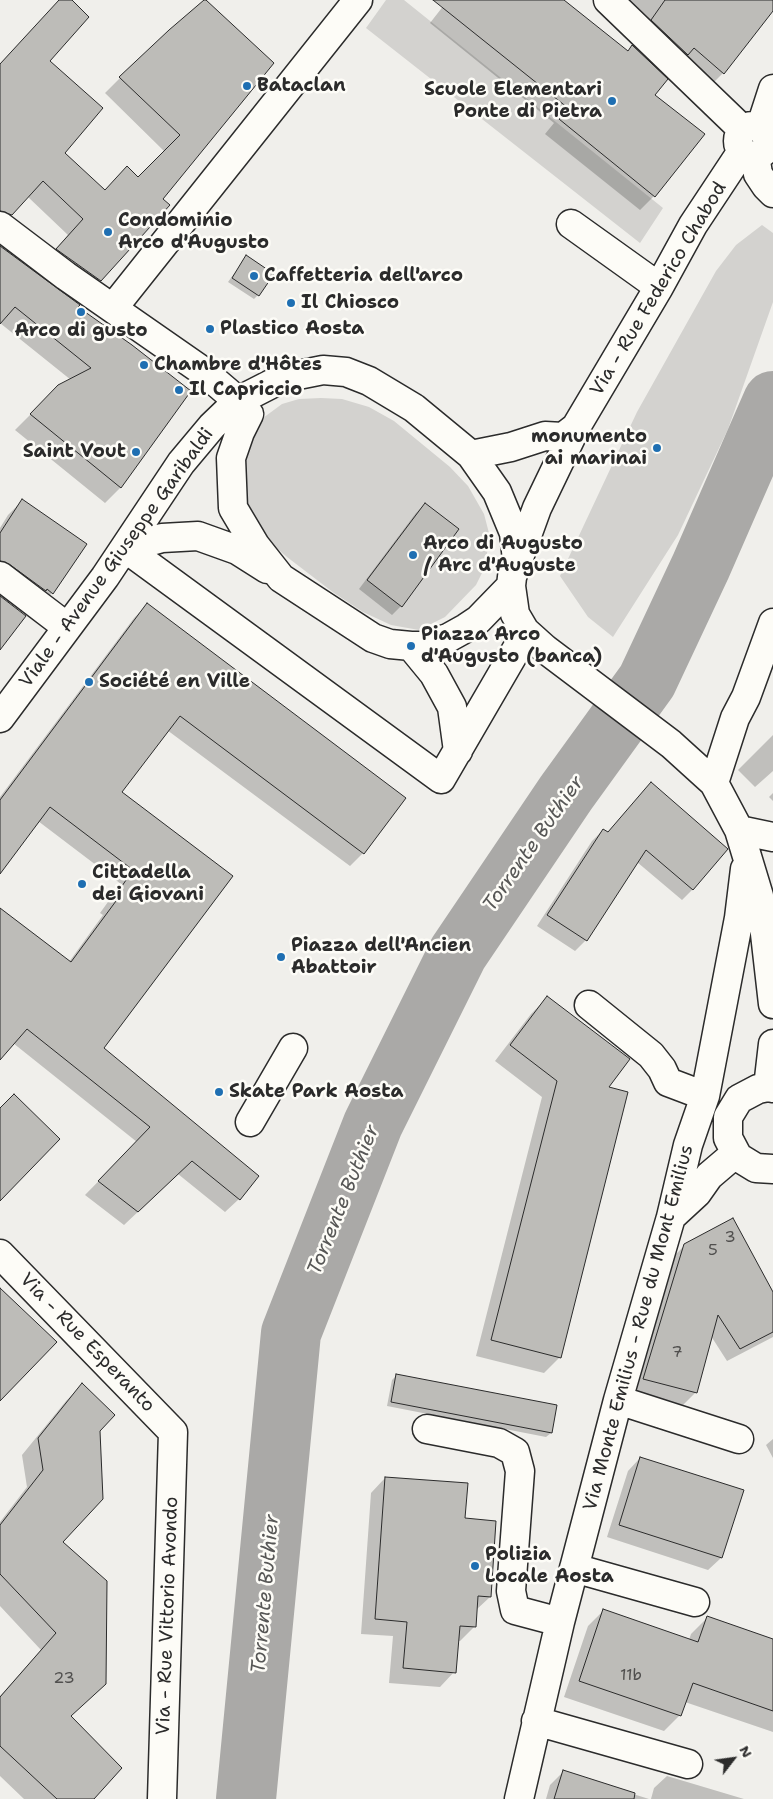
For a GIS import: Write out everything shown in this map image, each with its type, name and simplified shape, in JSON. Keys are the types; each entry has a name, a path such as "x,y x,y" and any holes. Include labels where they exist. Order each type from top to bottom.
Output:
{"street":[{"path":"113,308 358,0"},
{"path":"608,0 756,136 758,174 766,186 773,192"},
{"name":"Via - Rue Federico Chabod","path":"514,575 537,508 576,427 659,287 693,225 756,136 773,89"},
{"path":"571,224 659,287"},
{"path":"0,226 66,276 204,372 238,401 249,414 240,432 231,458 233,508 254,545 281,578"},
{"name":"Viale - Avenue Giuseppe Garibaldi","path":"0,718 125,548 148,510 181,463 212,426 238,401 283,378 323,370 346,372 369,381 414,408 471,455 497,492 506,511 516,541 514,575 515,614 525,630 545,650 670,744 714,783"},
{"path":"471,455 511,447 545,436 564,437 576,427"},
{"path":"125,548 162,538 198,536 237,550 373,638 390,644 411,646 422,646 448,638 478,620 514,575"},
{"path":"125,548 441,779 525,630"},
{"path":"0,576 67,627"},
{"path":"773,623 746,697 735,718 714,783 743,842 759,896 773,1004"},
{"path":"411,646 434,674 452,707 458,751"},
{"path":"746,697 773,674"},
{"path":"743,842 768,835 773,837"},
{"name":"Via Monte Emilius - Rue du Mont Emilius","path":"519,1799 560,1622 618,1400 675,1205 688,1145 705,1096 739,918 743,842"},
{"path":"589,1005 651,1055 662,1069 668,1082 705,1096"},
{"path":"773,1044 770,1087 758,1088 739,1099 728,1117 728,1138 738,1157 756,1168 773,1169"},
{"path":"250,1122 293,1048"},
{"path":"675,1205 697,1194 709,1176 736,1153"},
{"name":"Via - Rue Esperanto","path":"0,1254 173,1432"},
{"path":"618,1400 739,1439"},
{"path":"426,1429 499,1443 515,1452 520,1472 511,1591 515,1610 560,1622"},
{"name":"Via - Rue Vittorio Avondo","path":"162,1799 173,1432"},
{"path":"574,1568 695,1602"},
{"path":"536,1721 688,1764"}],"shaded area":[{"path":"386,0 404,0 663,208 640,243 366,28"},
{"path":"762,225 773,233 773,302 728,429 678,535 613,637 588,617 560,576 637,412 716,271 736,245"},
{"path":"299,399 342,399 369,407 394,421 450,467 468,486 484,514 490,537 484,569 476,585 445,617 419,630 391,625 363,612 334,593 268,541 254,522 245,501 241,476 250,436 263,418 282,404"}],"building":[{"path":"59,0 72,0 89,17 50,61 103,108 65,153 105,190 127,166 138,177 180,135 119,77 204,0 274,63 163,199 170,205 101,281 56,249 83,219 43,181 12,215 0,211 0,64"},
{"name":"Scuole Elementari Ponte di Pietra","path":"433,0 564,0 628,51 632,45 668,79 655,95 705,134 655,197 559,119 568,108"},
{"path":"665,0 773,0 773,11 724,74 694,48 688,55 651,20"},
{"path":"0,246 191,391 121,488 30,414 58,385 91,368 15,307 0,324"},
{"path":"246,255 274,274 259,296 232,278"},
{"path":"22,499 87,544 53,594 9,564 0,561 0,533"},
{"name":"Arco di Augusto / Arc d'Auguste","path":"425,503 459,529 402,607 367,580"},
{"path":"0,596 26,616 0,650"},
{"path":"147,603 406,798 364,854 180,716 122,792 233,876 104,1048 259,1176 240,1200 192,1161 138,1212 98,1181 150,1127 27,1029 0,1060 0,908 71,962 116,901 113,899 133,870 50,807 0,874 0,800"},
{"path":"651,782 728,849 693,890 646,850 587,941 547,915 603,829 608,832"},
{"path":"547,996 630,1059 609,1087 628,1092 561,1358 491,1340 557,1081 510,1045"},
{"path":"14,1094 60,1139 0,1201 0,1108"},
{"path":"733,1218 773,1292 773,1332 740,1349 718,1315 697,1393 643,1379 684,1244"},
{"path":"0,1288 57,1342 0,1401"},
{"path":"396,1374 557,1405 552,1433 391,1402"},
{"path":"82,1383 115,1415 100,1431 103,1499 63,1542 107,1581 106,1684 71,1716 122,1768 94,1799 57,1799 0,1746 0,1697 56,1633 0,1574 0,1525 43,1470 38,1438"},
{"path":"640,1457 744,1490 722,1558 619,1525"},
{"path":"385,1477 468,1483 465,1518 496,1521 491,1597 478,1596 476,1627 460,1626 456,1673 403,1668 407,1622 375,1619"},
{"path":"603,1609 698,1642 707,1616 773,1639 773,1711 693,1683 681,1716 579,1681"},
{"path":"563,1770 635,1793 634,1799 554,1799"}],"waterway":[{"name":"Torrente Buthier","path":"246,1799 291,1333 373,1124 458,953 566,793 647,681 701,566 773,401"}],"place":[{"name":"Bataclan","path":"247,86"},
{"name":"Scuole Elementari Ponte di Pietra","path":"612,101"},
{"name":"Condominio Arco d'Augusto","path":"108,232"},
{"name":"Caffetteria dell'arco","path":"254,276"},
{"name":"Il Chiosco","path":"291,303"},
{"name":"Arco di gusto","path":"81,312"},
{"name":"Plastico Aosta","path":"210,329"},
{"name":"Chambre d'Hôtes","path":"144,365"},
{"name":"Il Capriccio","path":"179,390"},
{"name":"monumento ai marinai","path":"657,448"},
{"name":"Saint Vout","path":"136,452"},
{"name":"Arco di Augusto / Arc d'Auguste","path":"413,555"},
{"name":"Piazza Arco d'Augusto (banca)","path":"411,646"},
{"name":"Société en Ville","path":"89,682"},
{"name":"Cittadella dei Giovani","path":"82,884"},
{"name":"Piazza dell'Ancien Abattoir","path":"281,957"},
{"name":"Skate Park Aosta","path":"219,1092"},
{"name":"Polizia Locale Aosta","path":"475,1566"}]}
